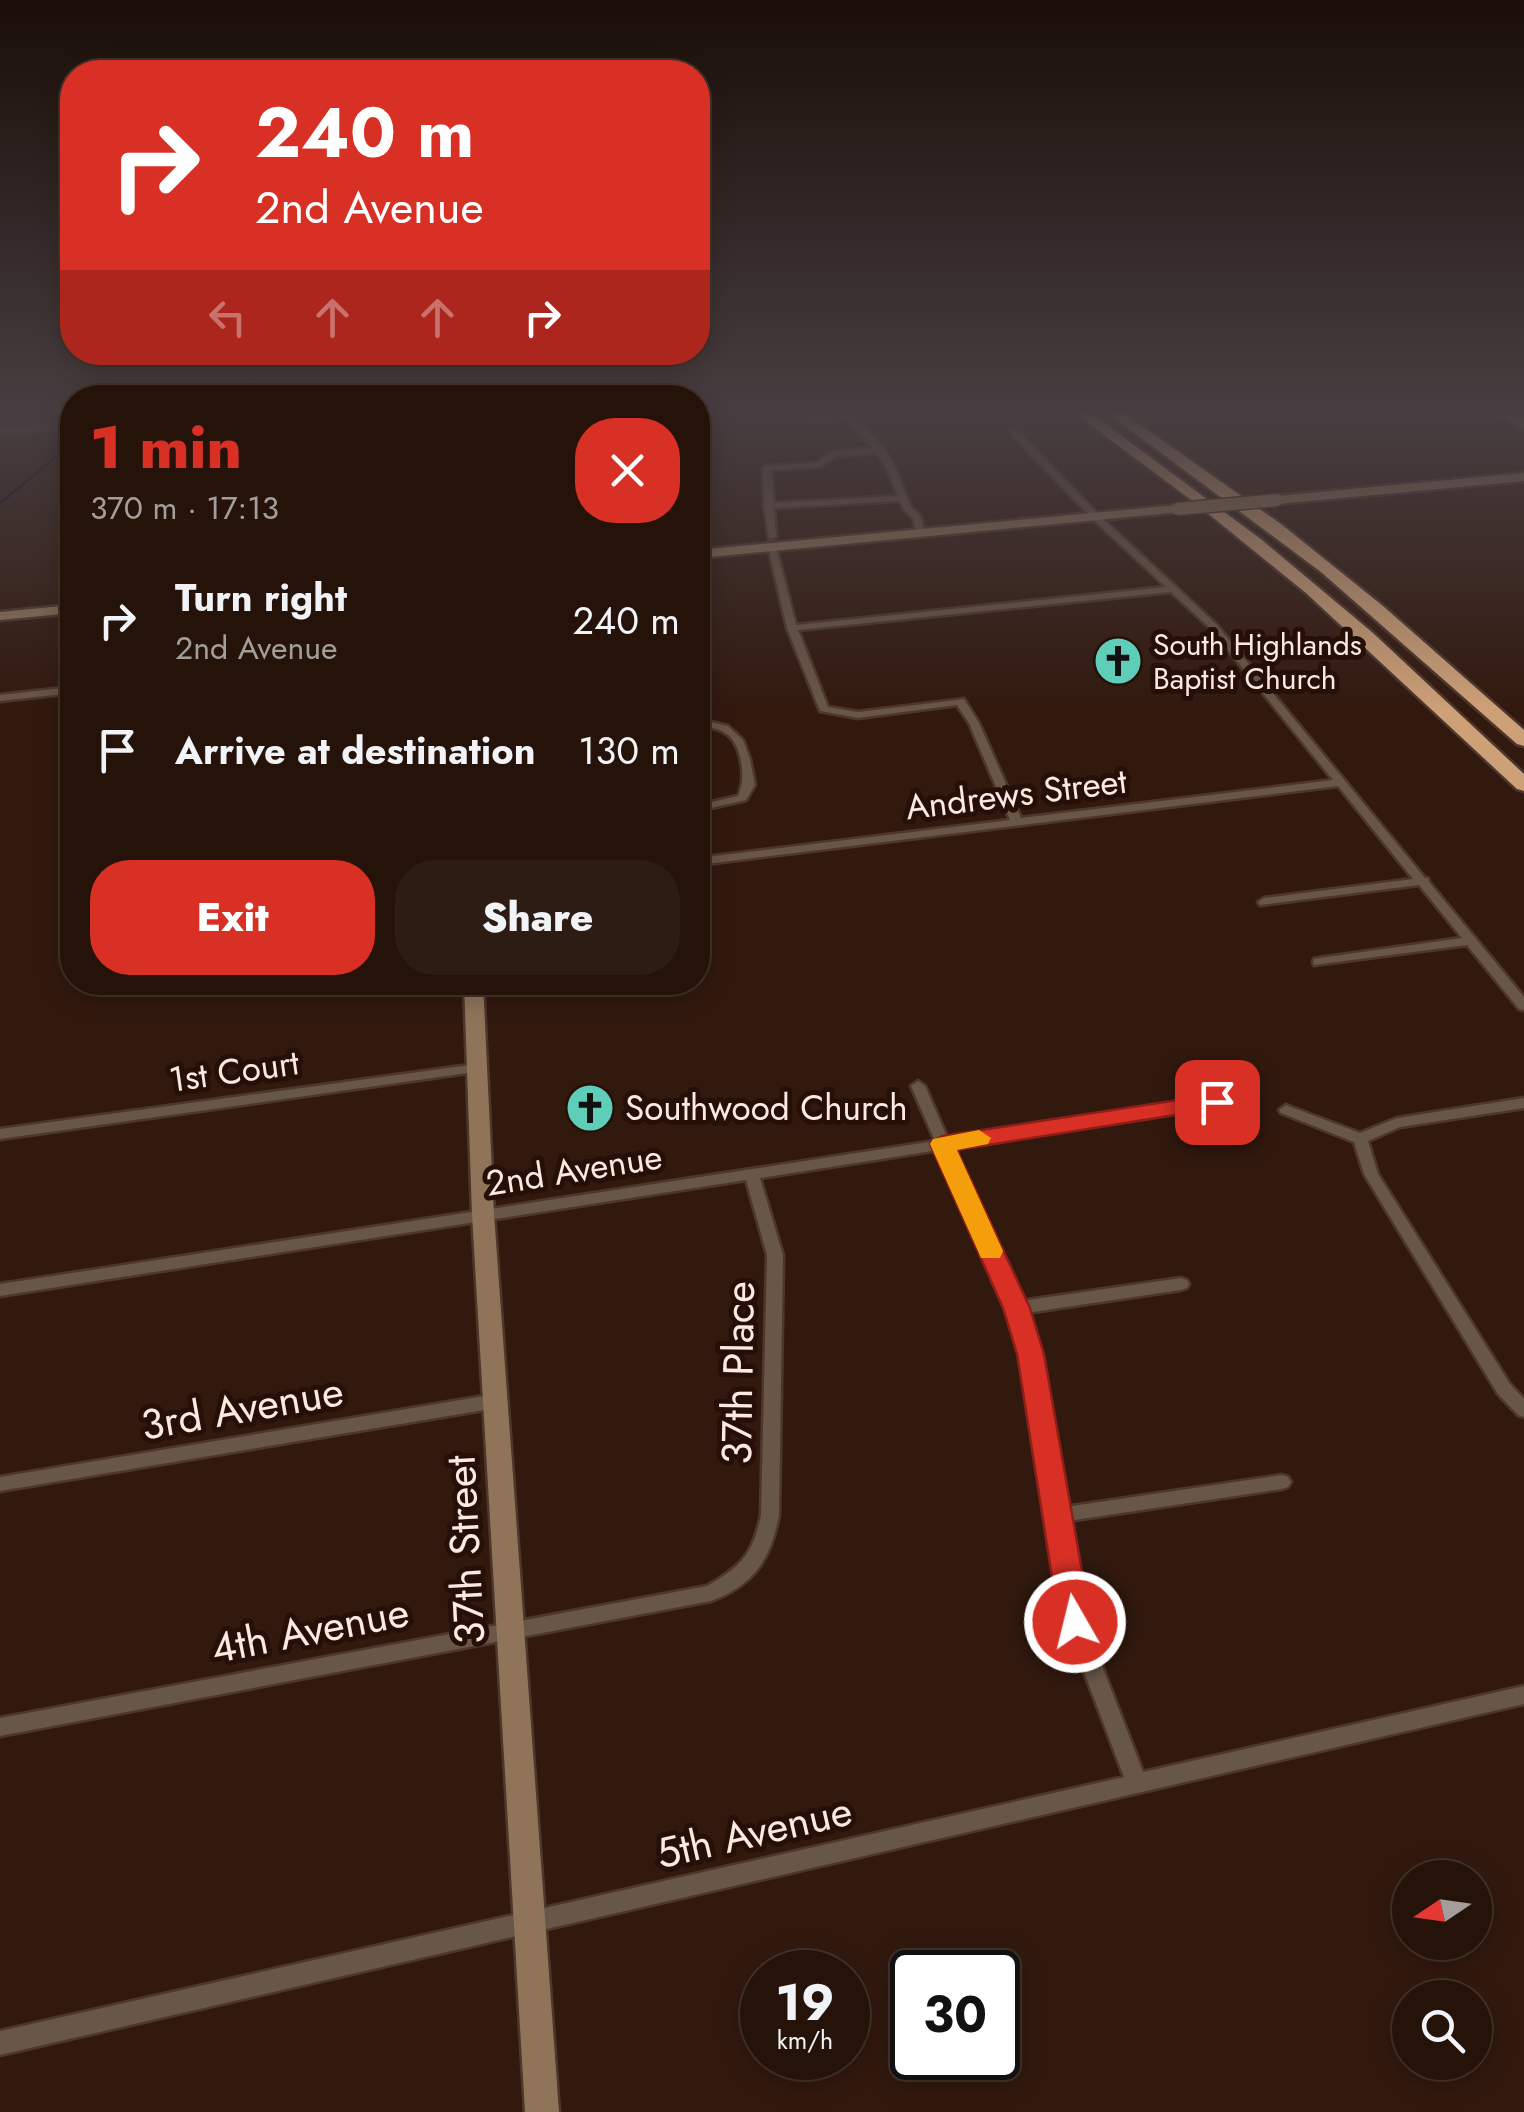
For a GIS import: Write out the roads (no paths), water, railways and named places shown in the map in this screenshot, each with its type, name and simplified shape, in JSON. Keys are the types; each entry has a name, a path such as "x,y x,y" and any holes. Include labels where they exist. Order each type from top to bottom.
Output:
{"highway":[{"path":"1213,513 1270,556 1438,702 1524,786"},
{"path":"1255,513 1344,582 1524,740"}],"street":[{"path":"769,513 792,628 820,703 833,713 858,715 960,701 974,723 1017,822"},
{"path":"905,513 910,528 920,534"},
{"path":"1092,513 1213,626 1524,1006"},
{"path":"710,552 772,542 920,534 1141,513"},
{"path":"792,628 1172,589"},
{"path":"0,616 60,610"},
{"path":"0,698 60,691"},
{"path":"710,724 726,726 738,738 749,786 742,798 710,805"},
{"name":"Andrews Street","path":"710,860 1342,782"},
{"path":"1264,902 1424,882"},
{"path":"1319,962 1470,941"},
{"name":"37th Street","path":"473,995 483,1214 542,2112"},
{"name":"1st Court","path":"0,1134 476,1068"},
{"path":"918,1086 1016,1308 1031,1354 1075,1622 1138,1783"},
{"name":"2nd Avenue","path":"0,1290 1217,1102"},
{"path":"1286,1110 1360,1139 1397,1123 1524,1102"},
{"path":"1360,1139 1370,1174 1504,1389 1524,1410"},
{"name":"37th Place","path":"748,1572 767,1534 770,1514 775,1256 751,1173"},
{"path":"1016,1308 1181,1284"},
{"name":"3rd Avenue","path":"0,1484 496,1401"},
{"path":"1060,1515 1282,1482"},
{"name":"4th Avenue","path":"0,1727 711,1592 748,1572"},
{"name":"5th Avenue","path":"0,2043 1524,1694"}],"place":[{"name":"South Highlands Baptist Church","path":"1118,661"},
{"name":"Southwood Church","path":"590,1108"}]}
